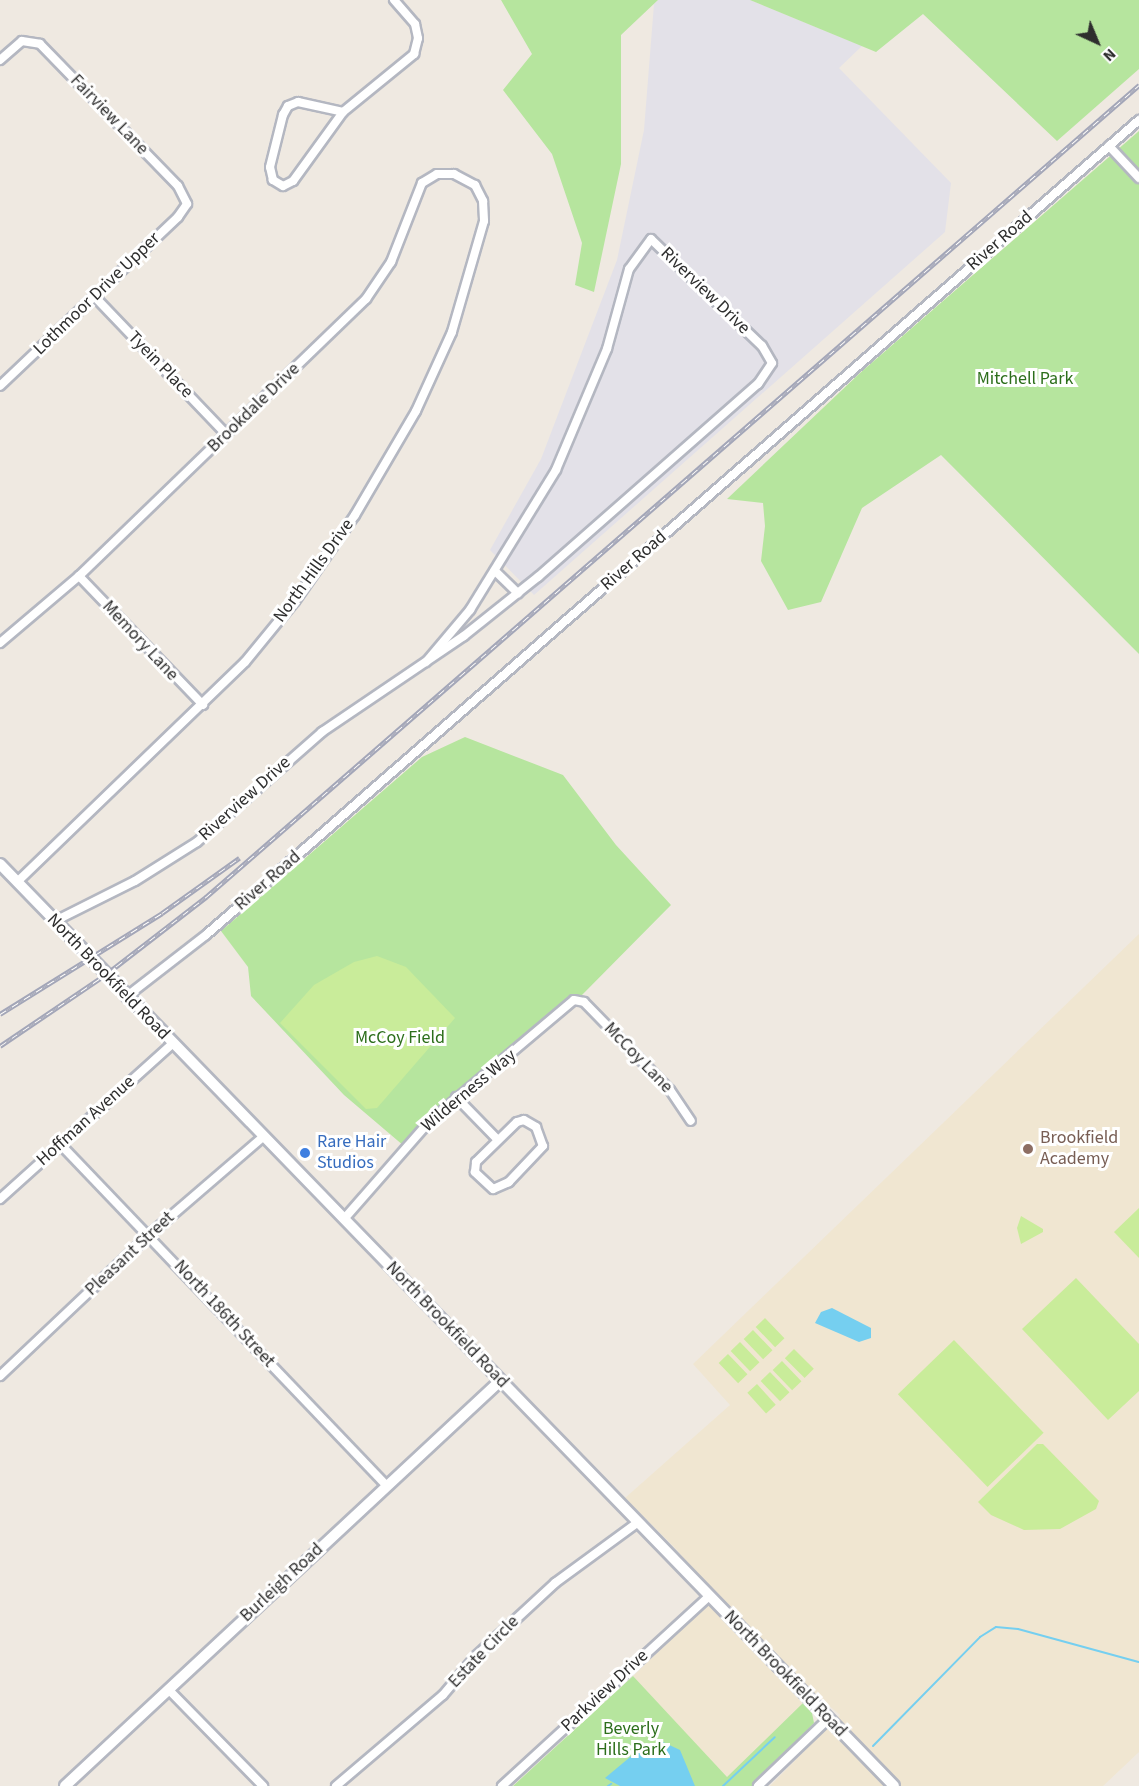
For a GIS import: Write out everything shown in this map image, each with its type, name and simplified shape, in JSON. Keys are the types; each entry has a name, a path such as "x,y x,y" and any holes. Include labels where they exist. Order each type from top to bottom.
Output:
{"street":[{"path":"343,112 298,102 288,106 271,160 273,180 283,186 293,181 343,112 414,54 418,38 415,24 394,0"},
{"name":"Fairview Lane","path":"0,60 27,40 47,50 185,198"},
{"name":"River Road","path":"126,997 215,927 1139,120"},
{"path":"1109,146 1139,178"},
{"name":"Brookdale Drive","path":"0,643 79,576 377,286 397,250 412,201 422,183 445,173 463,176 475,185"},
{"name":"North Hills Drive","path":"17,882 203,705 257,649 355,515 416,411 447,346 476,257 484,209 475,185"},
{"name":"Lothmoor Drive Upper","path":"0,386 178,217 187,204 185,198"},
{"name":"Riverview Drive","path":"55,921 187,850 322,732 426,662 518,593 741,400 772,363 762,346 651,240 629,269 607,349 556,470 495,571 454,632 426,662"},
{"name":"Tyein Place","path":"94,296 226,434"},
{"path":"495,571 518,593"},
{"name":"Memory Lane","path":"79,576 203,705"},
{"name":"North Brookfield Road","path":"0,864 126,997 894,1786"},
{"name":"Wilderness Way","path":"344,1219 381,1174 456,1096 567,1004 579,999"},
{"name":"McCoy Lane","path":"579,999 670,1090 691,1121"},
{"name":"Hoffman Avenue","path":"0,1199 172,1044"},
{"path":"456,1096 498,1140"},
{"path":"525,1120 536,1127 543,1146 509,1182 493,1189 475,1167 498,1140 517,1122 525,1120"},
{"name":"Pleasant Street","path":"0,1376 149,1235 263,1137"},
{"name":"North 186th Street","path":"60,1144 387,1486"},
{"name":"Burleigh Road","path":"64,1786 500,1381"},
{"name":"Estate Circle","path":"336,1786 443,1695 476,1656 547,1590 637,1523"},
{"name":"Parkview Drive","path":"502,1786 709,1596"},
{"path":"168,1689 263,1786"},
{"path":"758,1786 828,1719"}],"shaded area":[{"path":"658,0 750,0 862,46 839,68 951,183 945,232 534,595 490,550 541,459 617,260 644,130 654,4"},
{"name":"Brookfield Academy","path":"1139,934 1139,1752 1103,1786 770,1786 840,1715 814,1693 727,1778 633,1676 716,1597 675,1548 625,1498 730,1405 693,1364"}],"green space":[{"path":"501,0 658,0 621,35 621,164 594,292 575,285 582,243 552,154 503,90 532,54"},
{"path":"750,0 1139,0 1139,69 1057,141 923,14 876,52"},
{"name":"Mitchell Park","path":"1139,131 1139,654 941,455 862,508 821,602 788,610 761,561 765,526 763,503 727,499 860,373"},
{"name":"McCoy Field","path":"465,737 563,775 616,845 671,905 581,996 565,1003 404,1146 344,1095 251,996 248,967 221,931 422,757"},
{"name":"McCoy Field","path":"377,956 406,967 455,1018 377,1108 366,1109 280,1023 314,985 354,962"},
{"path":"1139,1208 1139,1258 1114,1232"},
{"path":"1021,1216 1043,1229 1043,1232 1021,1244 1017,1228"},
{"path":"1076,1278 1139,1344 1139,1391 1108,1420 1022,1329"},
{"path":"765,1318 784,1338 775,1347 756,1327"},
{"path":"753,1330 772,1350 763,1359 744,1339"},
{"path":"954,1340 1044,1433 988,1487 898,1394"},
{"path":"740,1342 759,1362 750,1371 731,1351"},
{"path":"794,1349 814,1369 805,1378 785,1358"},
{"path":"728,1354 747,1374 738,1383 719,1363"},
{"path":"782,1361 801,1381 792,1390 773,1370"},
{"path":"770,1372 789,1392 780,1401 761,1381"},
{"path":"757,1384 776,1405 766,1414 747,1393"},
{"path":"1037,1444 1043,1444 1099,1501 1096,1509 1060,1529 1024,1530 991,1515 978,1502"},
{"name":"Beverly Hills Park","path":"633,1676 727,1777 803,1703 812,1713 814,1723 753,1786 513,1786"}],"water":[{"path":"832,1308 871,1328 871,1338 859,1342 815,1323 821,1312"},
{"path":"663,1742 680,1750 695,1786 620,1786 605,1778 641,1748"}],"waterway":[{"path":"873,1746 980,1637 996,1627 1018,1629 1139,1662"},
{"path":"723,1786 775,1737"}],"railway":[{"path":"0,1046 105,975 206,897 1139,85"},
{"path":"0,1014 162,913 239,858"}],"place":[{"name":"Brookfield Academy","path":"1028,1149"},
{"name":"Rare Hair Studios","path":"305,1153"}]}
